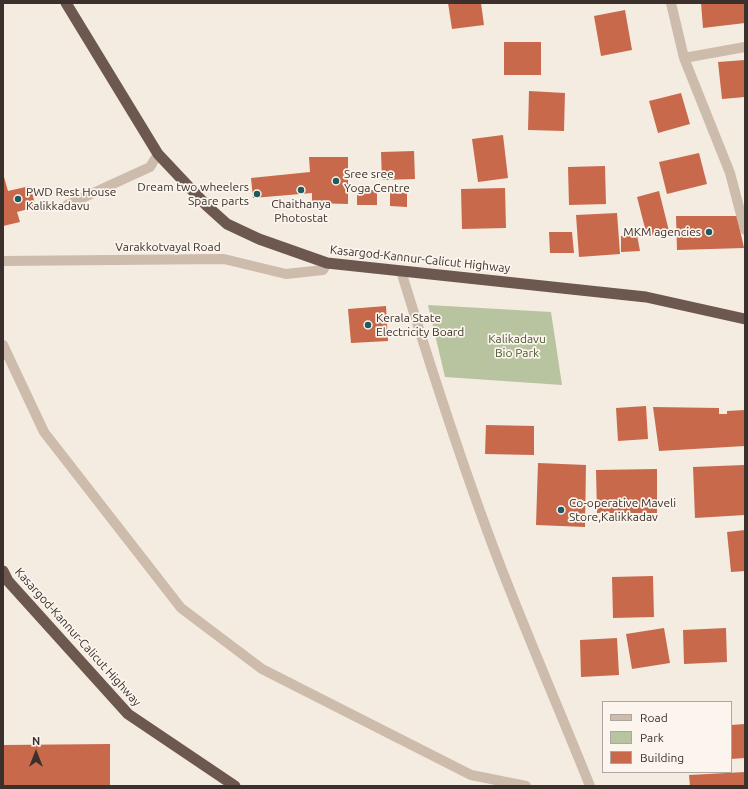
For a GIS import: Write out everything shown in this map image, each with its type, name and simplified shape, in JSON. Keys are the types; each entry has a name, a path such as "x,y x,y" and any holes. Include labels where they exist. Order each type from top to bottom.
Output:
{"highway":[{"name":"Kasargod-Kannur-Calicut Highway","path":"66,3 158,154 207,206 227,224 259,239 327,263 646,297 745,319"},
{"name":"Kasargod-Kannur-Calicut Highway","path":"3,571 8,581 128,714 235,786"}],"street":[{"path":"671,3 684,58 730,173 745,230"},
{"path":"684,58 745,47"},
{"path":"67,206 150,167 158,154"},
{"name":"Varakkotvayal Road","path":"3,261 224,259 286,274 323,270 327,263"},
{"path":"400,271 428,359 500,563 590,786"},
{"path":"3,345 44,432 181,608 262,669 471,775 526,786"}],"green space":[{"name":"Kalikadavu Bio Park","path":"428,305 551,312 562,385 445,377"}],"building":[{"path":"448,3 481,3 484,25 452,29"},
{"path":"701,3 744,3 745,23 703,28"},
{"path":"625,10 632,50 601,56 594,16"},
{"path":"504,42 541,42 541,75 504,75"},
{"path":"745,60 745,97 722,99 718,62"},
{"path":"529,91 565,93 564,131 528,130"},
{"path":"681,93 690,124 658,133 649,101"},
{"path":"503,135 508,178 478,182 472,139"},
{"path":"414,151 415,179 382,180 381,152"},
{"path":"699,153 707,184 667,194 659,162"},
{"path":"309,157 348,157 348,204 312,203 312,193 253,198 251,178 310,172"},
{"path":"605,166 606,204 569,205 568,167"},
{"name":"PWD Rest House Kalikkadavu","path":"3,177 8,191 30,186 36,207 17,212 20,222 3,226"},
{"path":"505,188 506,228 462,229 461,189"},
{"path":"357,190 377,190 377,205 357,205"},
{"path":"659,191 669,231 647,236 637,197"},
{"path":"390,192 407,193 407,207 390,206"},
{"path":"617,213 620,254 579,257 576,215"},
{"name":"MKM agencies","path":"676,216 737,216 744,248 677,250"},
{"path":"549,232 572,232 574,253 550,253"},
{"path":"637,235 640,251 621,252 621,236"},
{"name":"Kerala State Electricity Board","path":"386,306 388,341 351,343 348,309"},
{"path":"646,406 648,439 618,441 616,408"},
{"path":"653,407 719,408 719,414 727,414 727,411 745,410 745,446 659,451"},
{"path":"486,425 534,426 534,455 485,454"},
{"name":"Co-operative Maveli Store,Kalikkadav","path":"538,463 586,465 585,527 536,525"},
{"path":"744,465 745,515 695,518 693,467"},
{"path":"657,469 657,513 597,513 596,470"},
{"path":"745,530 745,571 731,572 727,532"},
{"path":"653,576 654,617 613,618 612,577"},
{"path":"664,628 670,663 632,669 626,634"},
{"path":"726,628 727,662 684,664 683,630"},
{"path":"617,638 619,675 581,677 580,640"},
{"path":"745,724 745,758 732,759 732,725"},
{"path":"110,744 110,786 3,786 3,745"},
{"path":"745,772 745,786 690,786 689,775"}],"place":[{"name":"Sree sree Yoga Centre","path":"336,181"},
{"name":"Chaithanya Photostat","path":"301,190"},
{"name":"Dream two wheelers Spare parts","path":"257,194"},
{"name":"PWD Rest House Kalikkadavu","path":"18,199"},
{"name":"MKM agencies","path":"709,232"},
{"name":"Kerala State Electricity Board","path":"368,325"},
{"name":"Co-operative Maveli Store,Kalikkadav","path":"561,510"}]}
